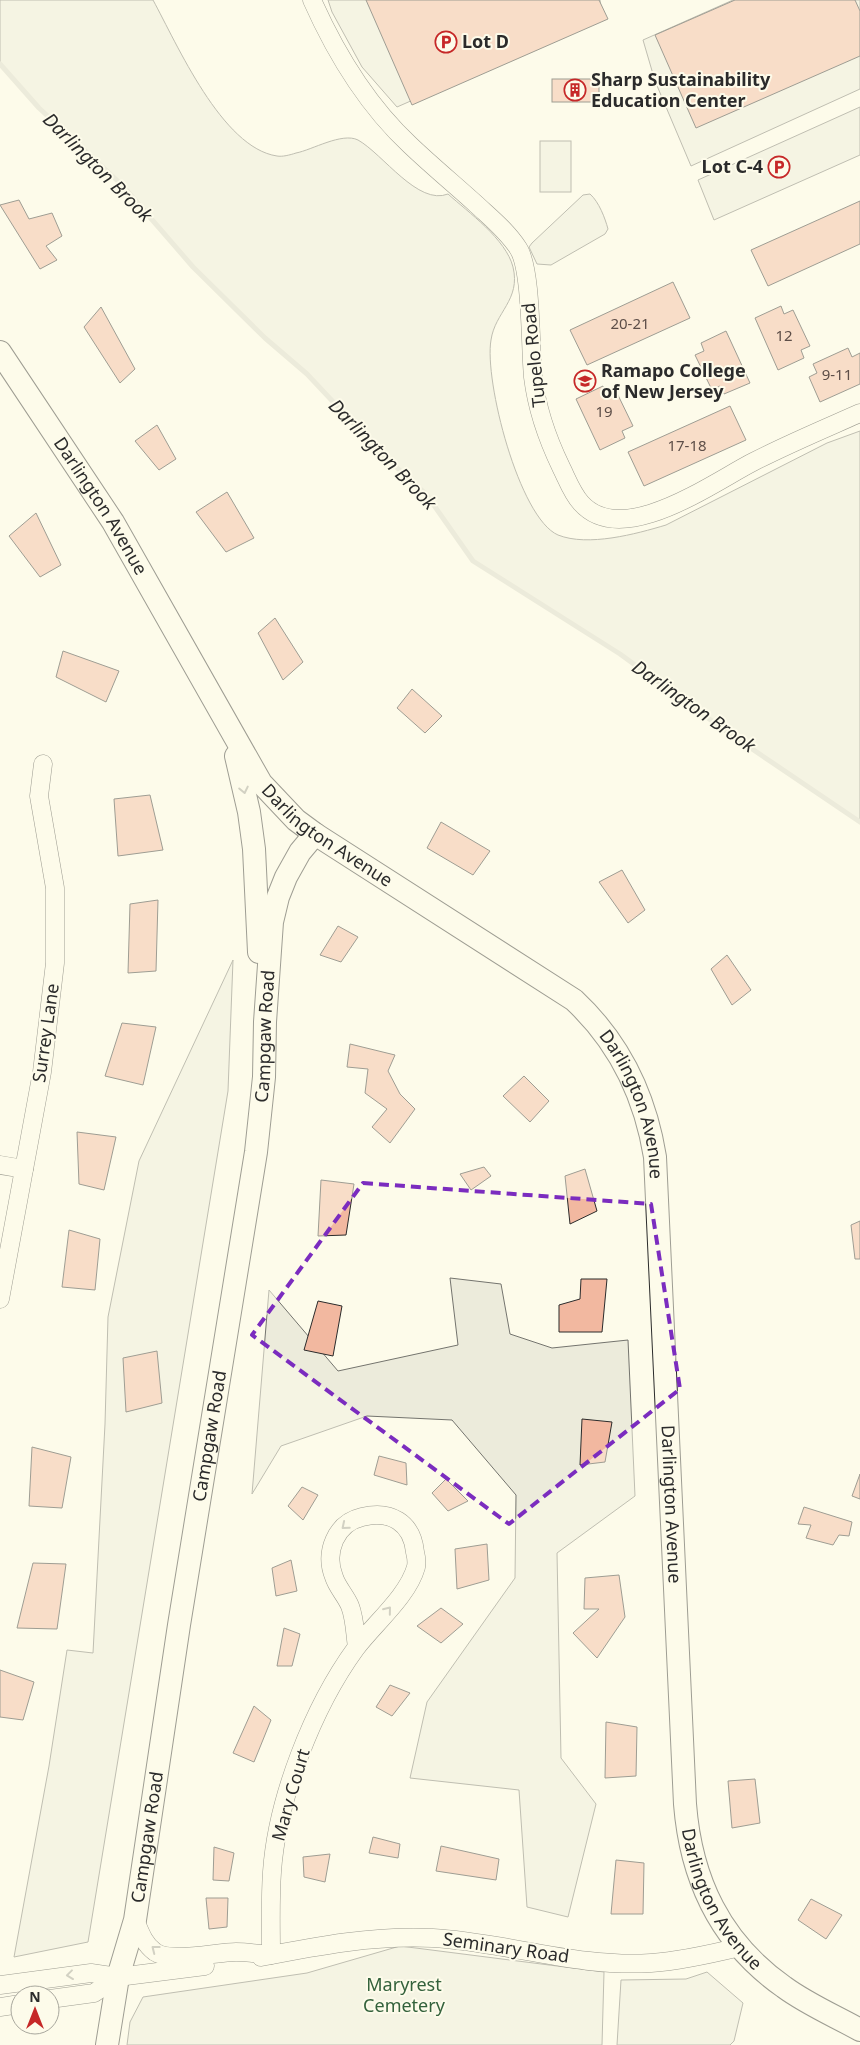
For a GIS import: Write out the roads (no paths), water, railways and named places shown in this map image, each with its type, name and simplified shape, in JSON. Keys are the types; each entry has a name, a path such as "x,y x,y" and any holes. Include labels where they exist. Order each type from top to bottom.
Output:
{"main road":[{"name":"Darlington Avenue","path":"0,352 113,522 260,783 296,820 315,834 574,1000 594,1018 611,1041 630,1073 641,1099 655,1157 687,1831 694,1862 703,1888 715,1913 740,1947 760,1969 785,1988 860,2030"},
{"path":"229,726 250,821 264,1022"},
{"name":"Campgaw Road","path":"107,2045 118,1977 135,1920 179,1625 254,1160 264,1077 264,1022 272,922 278,897 286,877 300,852 315,834"}],"street":[{"name":"Tupelo Road","path":"312,0 344,65 386,122 500,227 519,249 526,273 533,377 538,408 544,429 570,487 586,507 611,519 654,513 791,443 860,413"},
{"name":"Surrey Lane","path":"0,1299 42,1072 55,963 57,926 55,888 39,796 43,764"},
{"path":"0,1165 24,1169"},
{"name":"Mary Court","path":"271,1955 272,1872 277,1834 300,1753 328,1696 357,1647 406,1588 416,1566 414,1538 398,1519 374,1514 356,1518 340,1528 332,1544 331,1563 334,1577 351,1608 357,1647"},
{"name":"Seminary Road","path":"135,1920 142,1938 156,1952 164,1956 179,1957 238,1952 271,1955"},
{"name":"Seminary Road","path":"0,1984 91,1973 118,1977 385,1937 435,1938 610,1962 650,1964 694,1958 740,1947"},
{"name":"Seminary Road","path":"60,1998 94,1993 118,1977"}],"waterway":[{"name":"Darlington Brook","path":"0,64 39,108 122,185 193,267 265,338 307,374 384,456 426,494 473,561 620,654 730,734 860,822"}],"place":[{"name":"Lot D","path":"446,42"},
{"name":"Sharp Sustainability Education Center","path":"575,90"},
{"name":"Lot C-4","path":"779,167"},
{"name":"Ramapo College of New Jersey","path":"585,381"}],"park label":[{"name":"Maryrest Cemetery","path":"404,1995"}]}
